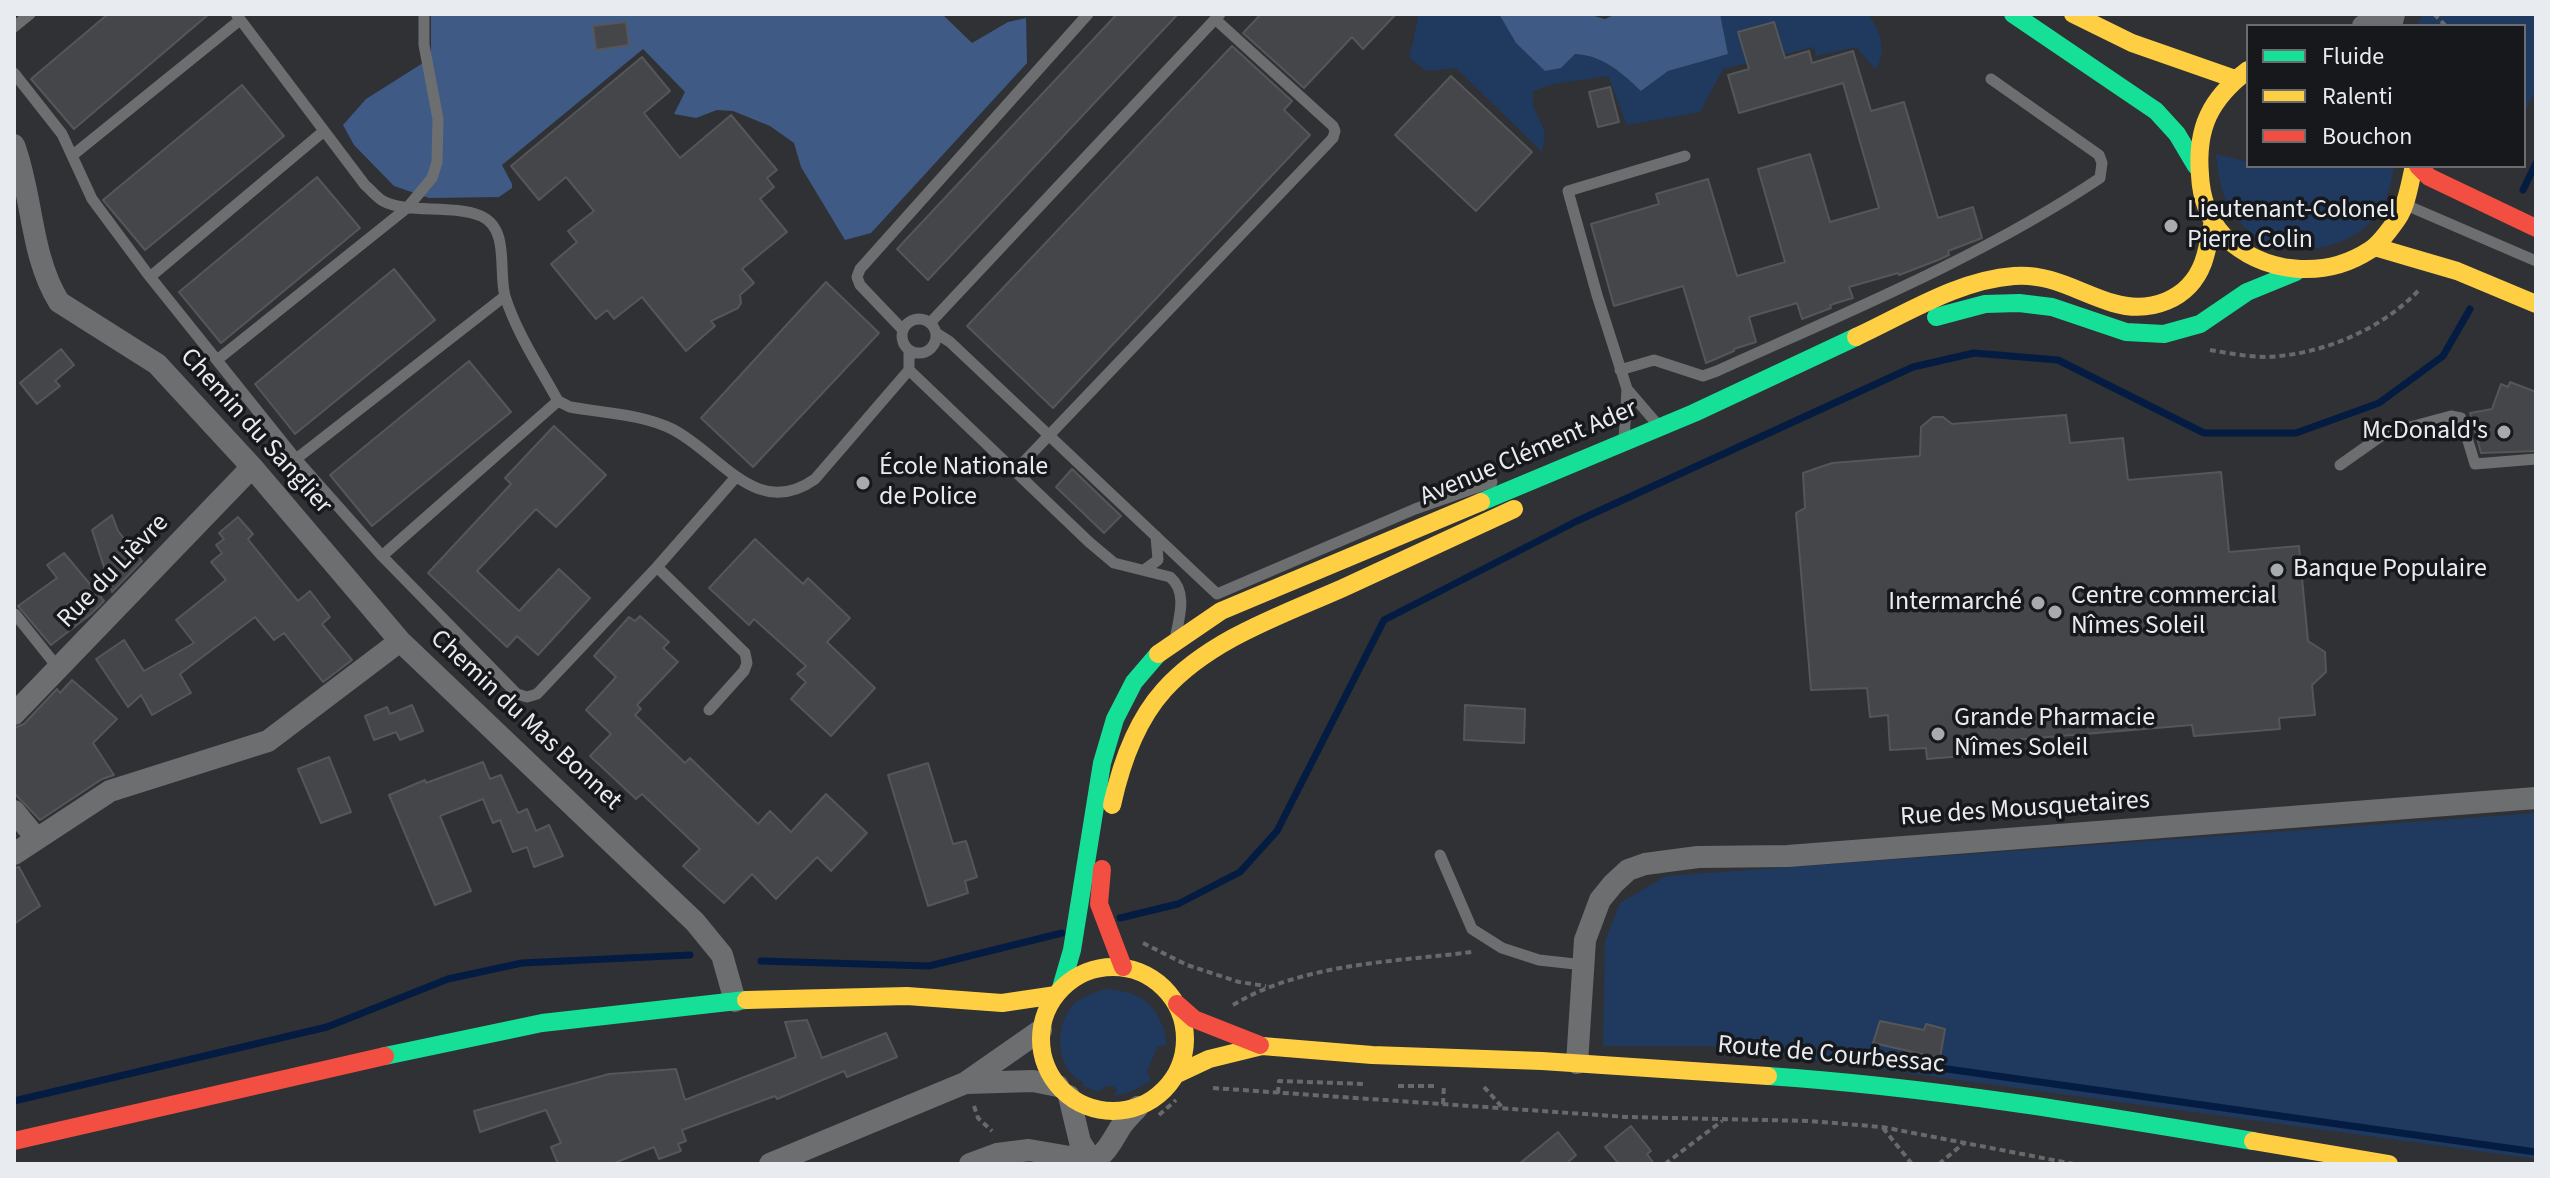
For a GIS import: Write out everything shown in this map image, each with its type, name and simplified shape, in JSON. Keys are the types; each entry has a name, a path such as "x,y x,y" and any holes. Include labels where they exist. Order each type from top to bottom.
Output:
{"street":[{"path":"2013,14 2156,111 2177,134 2196,166"},
{"path":"2073,14 2178,63 2242,74"},
{"path":"2242,74 2213,103 2200,133 2196,166 2201,194 2213,221 2229,241 2248,256 2296,272 2324,270 2351,262 2375,247 2395,225 2406,205 2415,168"},
{"name":"Chemin du Sanglier","path":"14,145 41,260 51,290 59,302 157,364 252,467 400,641"},
{"path":"2418,168 2429,177 2536,228"},
{"name":"Avenue Clément Ader","path":"1058,992 1073,948 1103,761 1123,701 1159,652 1185,645 1221,609 1624,443 1981,281 2001,276 2044,277 2113,302 2137,308 2156,307 2189,286 2201,269 2213,221"},
{"path":"2375,247 2430,260 2477,276 2536,304"},
{"name":"Avenue Clément Ader","path":"1123,967 1099,904 1104,847 1114,793 1142,722 1165,680 1242,633 1891,334 1960,308 1991,303 2043,305 2146,335 2182,330 2203,323 2238,297 2296,272"},
{"name":"Rue du Lièvre","path":"14,714 252,467"},
{"name":"Chemin du Mas Bonnet","path":"14,854 110,791 268,741 400,641 695,922 722,955 735,1001"},
{"name":"Rue des Mousquetaires","path":"1577,1063 1585,940 1600,900 1628,870 1645,864 1698,857 1788,856 2536,798"},
{"path":"14,811 36,838"},
{"path":"970,1164 997,1154 1022,1158 1029,1150 1090,1163 1109,1149 1121,1126 1144,1113 1167,1088 1177,1074 1185,1051 1185,1027 1177,1004 1163,986 1145,973 1123,967 1101,967 1079,974 1058,992 1042,1027 1042,1050 1047,1069 1064,1091 1090,1163"},
{"path":"14,1141 436,1044 542,1023 735,1001 907,996 1002,1003 1058,992"},
{"path":"1002,1003 1042,1027"},
{"name":"Route de Courbessac","path":"1177,1004 1194,1019 1262,1046 1372,1055 1577,1063 1816,1079 2077,1111 2389,1164"},
{"path":"770,1164 965,1083 1042,1027"},
{"name":"Route de Courbessac","path":"1177,1074 1209,1059 1262,1046"},
{"path":"965,1083 1033,1081 1064,1091 1090,1108 1144,1113"}],"lane":[{"path":"14,27 30,14"},
{"path":"217,360 407,208 432,178 437,162 438,119 424,45 424,14"},
{"path":"73,155 238,17 365,185 383,201 407,208 430,207 485,218 499,237 505,296 558,401 570,407 636,418 673,429 736,477 769,492 782,493 799,490 825,468 909,370 909,350 903,341 903,330 860,285 857,277 860,269 1088,14"},
{"path":"909,350 926,352 934,344 933,328 1218,17 1333,126 1333,138 1015,471"},
{"path":"14,73 62,134 92,199 150,277 296,459 382,556 517,694 527,697 537,694 657,567 736,477"},
{"path":"1620,370 1654,360 1703,376 1717,371 1936,270 2058,206 2100,178 2102,163 2099,155 1991,79"},
{"path":"150,277 324,131"},
{"path":"1659,427 1627,389 1568,191 1685,156"},
{"path":"2406,205 2536,261"},
{"path":"296,459 505,296"},
{"path":"903,330 915,319 950,342 1156,536 1221,609 1415,509 1499,479"},
{"path":"909,370 1114,563 1170,577 1180,591 1185,645"},
{"path":"1624,443 1627,389"},
{"path":"382,556 558,401"},
{"path":"2340,465 2384,434 2451,416 2461,418 2475,464 2536,459"},
{"path":"1525,470 1551,460 1580,461"},
{"path":"1144,570 1158,560 1156,536"},
{"path":"657,567 745,653 747,663 744,671 709,710"},
{"path":"15,614 59,669"},
{"path":"1440,855 1472,929 1502,948 1539,960 1584,965"}],"path":[{"path":"2210,350 2266,357 2339,341 2382,320 2406,304 2423,286"},
{"path":"1135,941 1153,946 1187,965 1239,982 1269,987"},
{"path":"1226,1015 1232,1006 1301,975 1502,948"},
{"path":"965,1083 978,1118 1022,1158"},
{"path":"1443,1104 1444,1084"},
{"path":"1199,1088 1627,1117 1810,1121 1882,1127 2074,1164"},
{"path":"1144,1113 1160,1114 1179,1097"},
{"path":"1665,1164 1724,1119"},
{"path":"1882,1127 1912,1164"},
{"path":"1939,1164 1964,1143"}],"shaded area":[{"path":"431,14 942,14 972,43 1008,22 1026,18 1027,63 871,233 845,240 801,167 794,143 770,126 733,111 717,110 696,118 674,114 685,92 643,49 502,165 512,188 499,197 429,198 394,186 354,145 343,125 366,99 431,58"},
{"path":"1419,14 1499,14 1516,43 1561,68 1575,54 1585,55 1603,61 1641,91 1668,71 1728,54 1720,14 1868,14 1879,34 1882,48 1876,70 1856,47 1816,56 1814,47 1723,69 1700,112 1627,125 1608,76 1553,84 1533,91 1533,106 1545,132 1542,152 1456,68 1427,71 1409,58"},
{"path":"1499,14 1587,14 1605,19 1616,14 1720,14 1728,54 1668,71 1641,91 1611,66 1585,55 1575,54 1561,68 1545,71 1516,43"},
{"path":"2423,14 2536,14 2536,89 2526,110 2526,24 2417,24"},
{"path":"2216,154 2246,162 2246,168 2394,168 2383,206 2359,231 2340,242 2320,248 2299,249 2278,246 2259,238 2242,225 2223,194"},
{"path":"2536,813 2536,1159 1710,1046 1603,1046 1605,941 1620,903 1666,876"},
{"path":"1105,989 1129,993 1148,1003 1160,1020 1167,1044 1157,1047 1147,1072 1151,1080 1133,1091 1113,1096 1117,1091 1113,1086 1098,1092 1083,1086 1083,1082 1067,1067 1060,1046 1063,1022 1075,1003"}],"building":[{"path":"108,14 209,14 74,129 31,79"},
{"path":"1117,14 1178,14 928,280 897,249"},
{"path":"1261,14 1396,14 1363,49 1352,37 1304,88 1243,33"},
{"path":"626,22 629,45 596,50 593,26"},
{"path":"1774,22 1785,58 1809,51 1812,63 1853,51 1871,111 1904,102 1938,218 1973,207 1982,238 1899,275 1849,287 1853,298 1802,319 1797,303 1749,317 1756,342 1706,363 1683,286 1614,306 1591,224 1659,204 1656,194 1708,179 1737,276 1785,262 1758,169 1810,154 1830,222 1879,208 1843,83 1739,113 1728,75 1749,69 1738,32"},
{"path":"1232,46 1292,101 1284,110 1310,135 1053,408 967,326"},
{"path":"642,57 670,91 644,113 680,158 731,115 777,170 767,178 774,187 760,199 787,232 742,269 754,283 740,295 738,308 711,321 715,326 686,351 642,297 614,319 607,310 596,319 551,264 577,242 568,231 594,211 566,177 539,200 511,166"},
{"path":"1451,76 1532,152 1476,211 1395,135"},
{"path":"242,85 284,136 145,250 103,200"},
{"path":"1610,87 1619,122 1598,127 1589,92"},
{"path":"317,177 360,228 221,343 179,292"},
{"path":"394,269 435,320 295,434 255,384"},
{"path":"826,282 879,333 753,467 701,418"},
{"path":"61,349 74,365 55,381 60,386 37,404 20,383"},
{"path":"469,361 511,412 372,526 330,475"},
{"name":"McDonald's","path":"2510,382 2536,392 2536,451 2481,453 2470,413 2492,409 2501,384 2508,387"},
{"name":"Centre commercial Nîmes Soleil","path":"2066,415 2070,443 2123,438 2128,480 2221,472 2229,552 2299,546 2308,641 2325,652 2326,672 2312,685 2315,715 2279,718 2280,729 2194,736 2192,725 2012,740 2012,752 1927,759 1926,748 1890,750 1888,715 1870,717 1867,688 1811,690 1796,513 1805,508 1803,473 1832,463 1920,456 1921,427 1933,417 1943,417 1952,424"},
{"path":"554,426 606,475 556,527 536,509 477,571 519,611 559,569 590,598 538,655 517,636 507,647 428,573 511,484 505,478"},
{"path":"1072,469 1121,516 1104,533 1056,487"},
{"path":"112,515 118,531 142,561 112,592 92,530"},
{"path":"238,517 253,534 248,539 298,601 310,591 330,617 322,624 352,660 323,682 284,633 274,640 255,617 180,674 191,693 152,715 141,695 128,707 96,659 124,640 144,671 194,643 176,620 226,580 211,562 222,553 216,545 224,539 219,533"},
{"path":"755,539 803,584 808,578 850,618 827,642 875,688 831,736 791,699 806,682 797,674 806,666 754,619 749,625 709,588"},
{"path":"64,553 104,601 51,645 18,606 57,578 47,565"},
{"path":"640,616 669,642 663,648 678,662 637,705 641,709 635,715 685,763 690,758 758,824 770,811 791,832 826,794 867,833 831,871 817,857 776,899 752,874 724,903 683,866 700,849 642,794 636,799 590,756 611,734 586,710 616,677 594,656 629,617 635,621"},
{"path":"72,680 117,719 93,743 114,775 102,779 40,820 14,793 14,728 24,724 57,689 60,693"},
{"path":"412,705 423,731 400,740 396,732 374,740 365,716 387,707 390,714"},
{"path":"1465,705 1525,709 1524,743 1464,740"},
{"path":"329,757 351,812 321,823 298,769"},
{"path":"483,762 490,779 501,775 518,813 527,809 536,831 549,825 563,856 534,867 527,847 513,852 500,820 493,823 483,799 440,816 471,891 435,905 389,795"},
{"path":"928,763 953,844 966,841 977,877 965,881 968,893 928,906 888,775"},
{"path":"19,867 40,906 14,924 14,868"},
{"path":"807,1020 822,1058 886,1033 897,1057 847,1077 844,1071 777,1099 775,1096 682,1130 686,1141 678,1144 681,1151 659,1159 654,1147 612,1164 558,1164 551,1147 561,1143 546,1110 480,1132 474,1111 609,1074 676,1069 685,1100 796,1057 785,1022"},
{"path":"1880,1021 1924,1030 1926,1024 1945,1029 1940,1058 1873,1043"},
{"path":"1631,1126 1651,1151 1647,1154 1654,1164 1619,1164 1605,1147"},
{"path":"1558,1132 1576,1155 1566,1164 1519,1164"}],"waterway":[{"path":"2523,190 2536,163"},
{"path":"1120,918 1178,904 1240,872 1277,831 1384,620 1577,521 1913,367 1974,353 2058,360 2204,433 2296,433 2379,403 2443,356 2470,309"},
{"path":"761,961 929,966 1062,933"},
{"path":"14,1101 327,1027 448,979 522,963 690,955"},
{"path":"1841,1054 2536,1152"}],"traffic: fast":[{"path":"2013,14 2156,111 2177,134 2196,166"},
{"path":"1936,317 1985,304 2019,303 2052,307 2126,332 2164,334 2200,324 2247,292 2296,272"},
{"path":"1481,502 1694,413 1856,337"},
{"path":"1061,988 1072,950 1102,763 1115,719 1134,682 1158,654"},
{"path":"385,1056 542,1023 746,1000"},
{"path":"1768,1076 1951,1094 2253,1141"}],"traffic: slow":[{"path":"2073,14 2132,43 2235,79"},
{"path":"2246,72 2224,92 2208,116 2199,158 2206,207 2218,230 2240,249 2275,265 2294,268 2314,269 2352,260 2378,244 2398,218 2414,168"},
{"path":"1856,337 1953,291 2014,276 2053,281 2127,306 2141,307 2167,301 2178,295 2197,276 2205,258 2213,221"},
{"path":"2375,247 2457,271 2536,304"},
{"path":"1158,654 1221,611 1481,502"},
{"path":"1112,805 1125,759 1145,715 1164,690 1203,656 1248,630 1514,509"},
{"path":"1113,967 1141,972 1164,988 1180,1011 1185,1039 1180,1067 1164,1090 1141,1106 1113,1111 1085,1106 1062,1090 1046,1067 1041,1039 1046,1011 1062,988 1085,972 1113,967"},
{"path":"746,1000 907,996 1002,1003 1056,995"},
{"path":"1177,1074 1209,1059 1262,1046 1372,1055 1542,1061 1768,1076"},
{"path":"2253,1141 2389,1164"}],"traffic: jam":[{"path":"2420,168 2429,177 2536,228"},
{"path":"1102,869 1099,904 1123,967"},
{"path":"1177,1004 1194,1019 1260,1045"},
{"path":"14,1141 385,1056"}],"place":[{"name":"Lieutenant-Colonel Pierre Colin","path":"2171,226"},
{"name":"McDonald's","path":"2504,432"},
{"name":"École Nationale de Police","path":"863,483"},
{"name":"Banque Populaire","path":"2277,570"},
{"name":"Intermarché","path":"2038,603"},
{"name":"Centre commercial Nîmes Soleil","path":"2055,612"},
{"name":"Grande Pharmacie Nîmes Soleil","path":"1938,734"}]}
